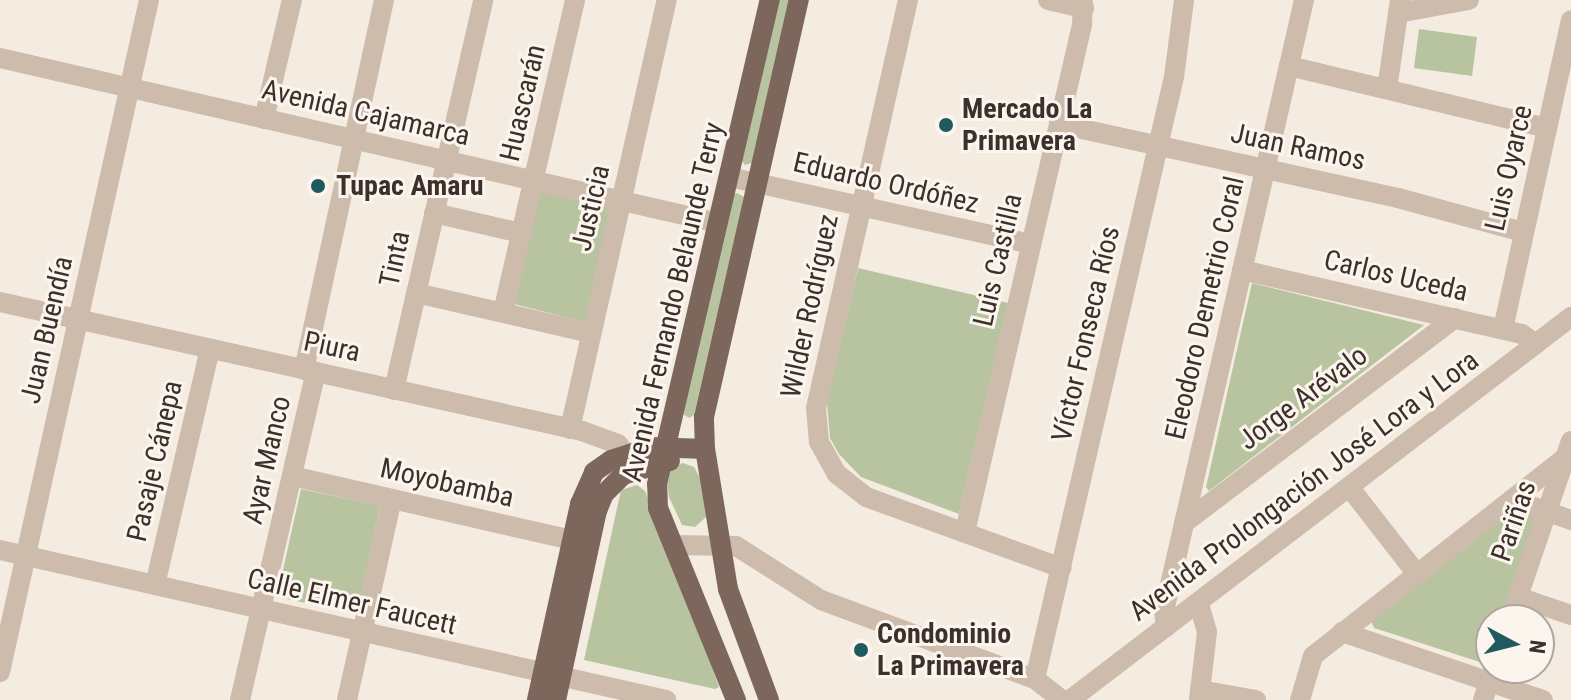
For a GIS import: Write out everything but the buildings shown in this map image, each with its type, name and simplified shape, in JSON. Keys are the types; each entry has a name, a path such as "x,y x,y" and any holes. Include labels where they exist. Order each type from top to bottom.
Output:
{"main road":[{"name":"Avenida Fernando Belaunde Terry","path":"736,700 658,508 663,455 770,0"},
{"name":"Avenida Fernando Belaunde Terry","path":"769,700 728,589 705,449 704,417 799,0"},
{"path":"537,700 552,675 581,542 604,494 632,462 705,449"},
{"path":"552,675 556,700"}],"street":[{"name":"Juan Buendía","path":"0,672 149,0"},
{"path":"264,119 292,0"},
{"name":"Ayar Manco","path":"240,700 292,476 354,139 384,0"},
{"name":"Tinta","path":"394,390 483,0"},
{"name":"Huascarán","path":"503,312 575,0"},
{"name":"Justicia","path":"570,429 667,0"},
{"name":"Wilder Rodríguez","path":"908,0 816,408 819,442 827,461 851,488 1062,568"},
{"path":"1048,0 1084,4"},
{"name":"Víctor Fonseca Ríos","path":"1035,679 1158,145 1181,40 1184,0"},
{"name":"Eleodoro Demetrio Coral","path":"1166,627 1164,611 1304,0"},
{"path":"1387,89 1399,7 1469,0"},
{"name":"Luis Castilla","path":"965,532 1084,4"},
{"name":"Luis Oyarce","path":"1503,329 1571,20"},
{"name":"Avenida Cajamarca","path":"0,58 718,223"},
{"path":"1289,66 1547,128"},
{"name":"Juan Ramos","path":"1059,124 1398,198 1523,232"},
{"name":"Eduardo Ordóñez","path":"729,177 1030,244"},
{"path":"434,213 521,233"},
{"name":"Carlos Uceda","path":"1242,270 1503,329 1522,334 1536,344"},
{"path":"416,293 591,333"},
{"name":"Piura","path":"0,302 570,429 618,444 632,462"},
{"name":"Jorge Arévalo","path":"1184,523 1455,318"},
{"name":"Avenida Prolongación José Lora y Lora","path":"1070,700 1569,321"},
{"name":"Pasaje Cánepa","path":"155,585 210,349"},
{"path":"1300,700 1313,656 1512,499 1568,449"},
{"name":"Pariñas","path":"1516,604 1568,449"},
{"name":"Moyobamba","path":"292,476 581,542"},
{"path":"1350,488 1417,574"},
{"path":"347,700 392,499"},
{"path":"1512,499 1571,520"},
{"path":"672,545 736,546 821,600 1035,679 1062,700"},
{"name":"Calle Elmer Faucett","path":"0,550 666,700"},
{"path":"1518,597 1571,615"},
{"path":"1199,604 1207,632 1199,695 1256,700"},
{"path":"1342,632 1475,678"},
{"path":"1492,684 1543,700"}],"green space":[{"path":"778,0 790,0 752,163 745,165 742,161"},
{"path":"1419,29 1477,37 1472,76 1414,68"},
{"path":"540,191 610,208 585,322 514,304"},
{"path":"733,194 744,197 694,415 689,418 683,414"},
{"path":"858,268 1008,303 959,514 861,477 839,454 830,438 827,402"},
{"path":"1252,283 1424,325 1209,491 1206,487"},
{"path":"683,463 694,467 700,478 707,516 695,527 682,525 669,497 667,480 670,469"},
{"path":"637,485 645,491 712,667 719,687 715,689 584,660 621,490"},
{"path":"301,489 380,506 357,614 277,597"},
{"path":"1518,503 1539,512 1507,604 1475,604 1475,660 1374,628 1370,618"}],"place":[{"name":"Mercado La Primavera","path":"946,125"},
{"name":"Tupac Amaru","path":"318,186"},
{"name":"Condominio La Primavera","path":"861,650"}]}
